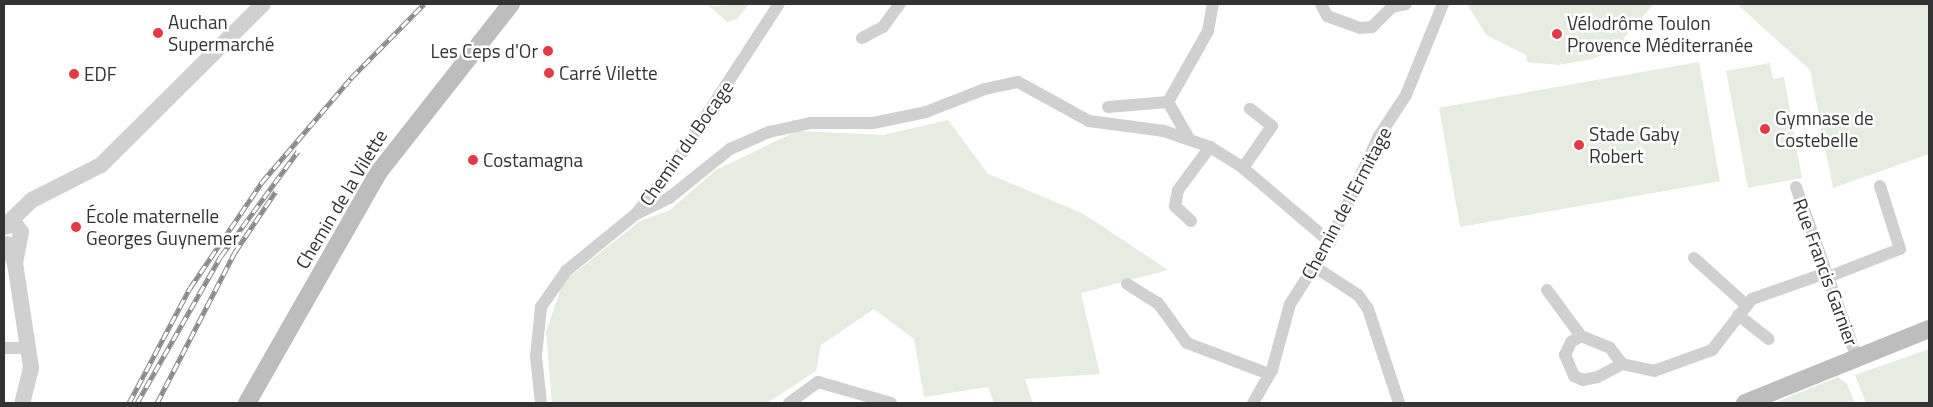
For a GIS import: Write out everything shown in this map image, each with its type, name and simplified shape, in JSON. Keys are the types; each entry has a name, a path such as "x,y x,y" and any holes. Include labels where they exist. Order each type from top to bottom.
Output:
{"main road":[{"name":"Chemin de la Vilette","path":"247,403 378,173 492,31 511,4"},
{"name":"Chemin de la Vilette","path":"492,31 525,4"},
{"path":"1745,403 1929,329"}],"street":[{"path":"210,54 251,4"},
{"path":"22,403 31,368 10,235 24,206 101,165 210,54 263,4"},
{"name":"Chemin du Bocage","path":"541,403 536,356 541,307 581,255 636,214 670,171 779,4"},
{"path":"862,38 883,27 900,4"},
{"path":"1168,102 1208,30 1213,4"},
{"path":"1320,4 1327,16 1360,28 1372,27 1392,7 1406,4"},
{"name":"Chemin de l'Ermitage","path":"1253,403 1269,374 1290,304 1330,242 1379,136 1406,95 1442,4"},
{"path":"636,214 669,198 730,149 769,132 811,123 873,123 926,112 1003,84 1028,84 1066,112 1089,121 1188,137 1210,147 1243,168 1330,242"},
{"path":"1168,102 1188,137"},
{"path":"1108,107 1168,102"},
{"path":"1243,168 1272,126 1250,109"},
{"path":"1192,221 1175,206 1178,190 1210,147"},
{"path":"1581,336 1571,342 1565,354 1574,376 1584,380 1598,377 1622,364 1654,371 1712,350 1742,309 1827,275 1900,250 1880,186"},
{"name":"Rue Francis Garnier","path":"1796,187 1857,358"},
{"path":"1694,258 1769,339"},
{"path":"1315,267 1358,295 1368,309 1399,403"},
{"path":"1127,284 1158,303 1187,343 1269,374"},
{"path":"1547,290 1581,336 1610,348 1622,364"},
{"path":"4,348 28,348"},
{"path":"789,403 818,382 891,403"}],"shaded area":[{"path":"707,4 713,6 749,4 737,19 727,22"},
{"name":"Vélodrôme Toulon Provence Méditerranée","path":"1467,4 1654,4 1624,38 1626,45 1592,59 1558,65 1527,62 1526,55 1486,35"},
{"path":"1737,4 1929,4 1929,154 1833,188 1810,70"},
{"name":"Stade Gaby Robert","path":"1699,62 1720,181 1460,227 1439,108"},
{"name":"Gymnase de Costebelle","path":"1770,63 1773,79 1784,77 1802,178 1748,188 1726,71"},
{"path":"948,120 988,174 1082,213 1168,270 1081,293 1100,374 1025,379 1033,403 994,403 988,387 924,397 914,339 874,309 821,345 816,371 767,403 552,403 546,332 563,282 640,221 670,210 716,170 797,131 883,135"},
{"path":"1929,349 1929,403 1866,403 1855,375"},
{"path":"1838,377 1847,384 1855,403 1774,403"}],"railway":[{"path":"129,403 190,288 262,182 351,78 424,4"},
{"path":"137,403 221,256 298,151"},
{"path":"157,403 235,252 276,191"}],"place":[{"name":"Auchan Supermarché","path":"158,33"},
{"name":"Vélodrôme Toulon Provence Méditerranée","path":"1557,34"},
{"name":"Les Ceps d'Or","path":"548,51"},
{"name":"Carré Vilette","path":"549,73"},
{"name":"EDF","path":"74,74"},
{"name":"Gymnase de Costebelle","path":"1765,129"},
{"name":"Stade Gaby Robert","path":"1579,145"},
{"name":"Costamagna","path":"473,160"},
{"name":"École maternelle Georges Guynemer","path":"76,227"}]}
